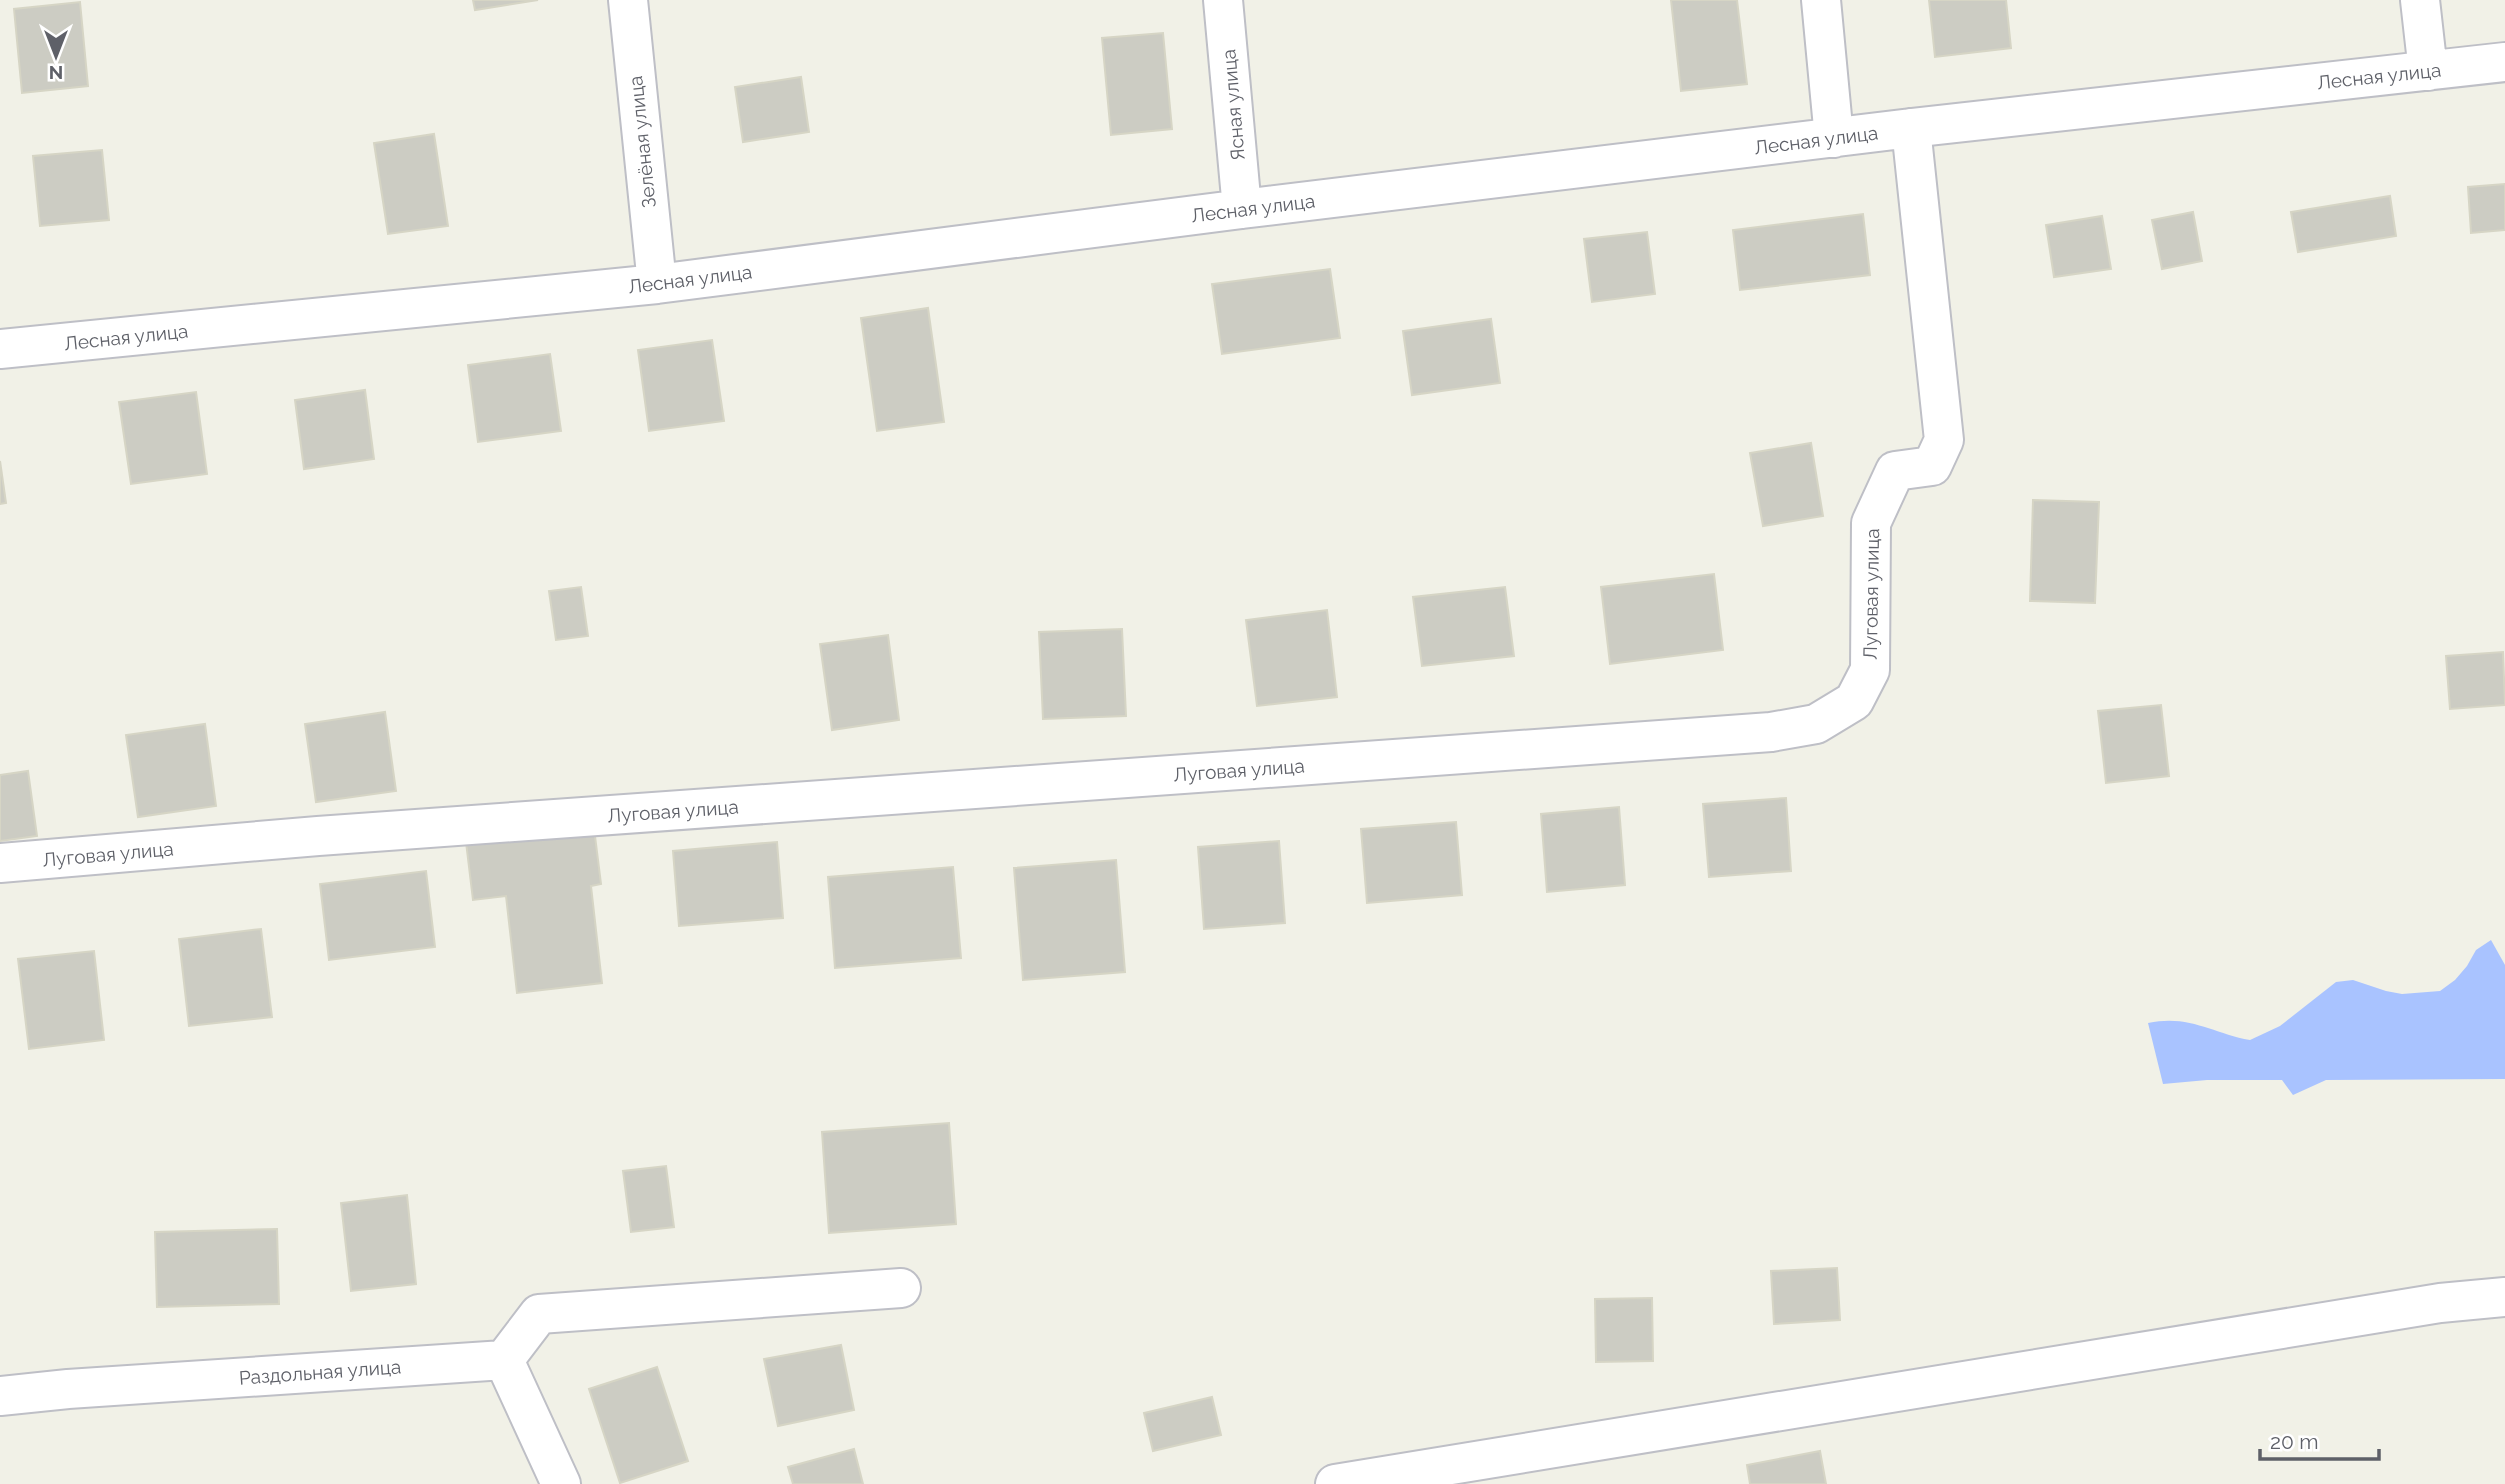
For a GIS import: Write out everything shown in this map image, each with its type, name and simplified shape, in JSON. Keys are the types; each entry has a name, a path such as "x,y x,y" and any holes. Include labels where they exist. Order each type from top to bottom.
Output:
{"street":[{"name":"Зелёная улица","path":"628,0 657,284"},
{"name":"Ясная улица","path":"1223,0 1242,209"},
{"path":"1821,0 1834,138"},
{"path":"2420,0 2428,71"},
{"name":"Лесная улица","path":"0,349 657,284 1242,209 1911,128 2505,62"},
{"name":"Луговая улица","path":"0,863 318,836 1771,732 1816,724 1854,701 1870,670 1871,523 1877,507 1895,471 1932,466 1944,440 1911,128"},
{"path":"561,1484 504,1360 539,1314 901,1288"},
{"path":"1335,1484 2440,1303 2505,1297"},
{"name":"Раздольная улица","path":"0,1396 68,1389 504,1360"}],"water":[{"path":"2491,940 2505,965 2505,1079 2326,1080 2293,1095 2282,1080 2207,1080 2163,1084 2148,1023 2188,1023 2250,1040 2280,1026 2336,982 2353,980 2402,994 2440,991 2455,980 2476,950"}],"building":[{"path":"473,0 538,0 475,10"},
{"path":"1671,0 1737,0 1747,84 1681,91"},
{"path":"1929,0 2006,0 2011,48 1935,57"},
{"path":"80,2 88,86 22,93 14,9"},
{"path":"1163,33 1172,129 1111,135 1102,38"},
{"path":"801,77 809,132 743,142 735,87"},
{"path":"434,134 448,226 388,234 374,143"},
{"path":"102,150 109,220 40,226 33,156"},
{"path":"2505,184 2505,230 2471,233 2468,187"},
{"path":"2390,196 2396,236 2298,252 2291,212"},
{"path":"2193,212 2202,261 2162,269 2152,220"},
{"path":"1863,214 1870,275 1740,290 1733,230"},
{"path":"2102,216 2111,269 2054,277 2046,225"},
{"path":"1647,232 1655,294 1592,302 1584,239"},
{"path":"1330,269 1340,338 1222,354 1212,284"},
{"path":"928,308 944,422 877,431 861,318"},
{"path":"1491,319 1500,383 1412,395 1403,331"},
{"path":"712,340 724,421 649,431 638,350"},
{"path":"550,354 561,431 478,442 468,365"},
{"path":"365,390 374,459 304,469 295,400"},
{"path":"196,392 207,474 131,484 119,402"},
{"path":"1811,443 1823,516 1763,526 1750,453"},
{"path":"0,461 6,503 0,504"},
{"path":"2033,500 2099,502 2095,603 2030,601"},
{"path":"1714,574 1723,650 1610,664 1601,587"},
{"path":"581,587 588,636 556,640 549,591"},
{"path":"1505,587 1514,656 1422,666 1413,597"},
{"path":"1327,610 1337,697 1257,706 1246,620"},
{"path":"1122,629 1126,716 1043,719 1039,632"},
{"path":"888,635 899,720 832,730 820,644"},
{"path":"2503,652 2505,705 2450,709 2446,656"},
{"path":"2161,705 2169,776 2106,783 2098,711"},
{"path":"385,712 396,791 316,802 305,724"},
{"path":"205,724 216,806 138,817 126,735"},
{"path":"28,771 37,836 0,841 0,775"},
{"path":"1786,798 1791,871 1709,877 1703,804"},
{"path":"1619,807 1625,885 1547,892 1541,814"},
{"path":"1456,822 1462,895 1367,903 1361,829"},
{"path":"594,828 601,884 591,886 602,983 517,993 506,896 473,900 466,842"},
{"path":"1279,841 1285,923 1204,929 1198,847"},
{"path":"777,842 783,918 679,926 673,851"},
{"path":"1116,860 1125,972 1023,980 1014,868"},
{"path":"953,867 961,958 835,968 828,877"},
{"path":"426,871 435,947 329,960 320,884"},
{"path":"261,929 272,1017 189,1026 179,939"},
{"path":"94,951 104,1040 29,1049 18,959"},
{"path":"949,1123 956,1224 829,1233 822,1132"},
{"path":"666,1166 674,1227 631,1232 623,1171"},
{"path":"407,1195 416,1284 351,1291 341,1203"},
{"path":"277,1229 279,1304 157,1307 155,1232"},
{"path":"1837,1268 1840,1320 1774,1324 1771,1271"},
{"path":"1652,1298 1653,1361 1596,1362 1595,1299"},
{"path":"841,1345 854,1410 778,1426 764,1359"},
{"path":"657,1367 688,1461 620,1483 589,1389"},
{"path":"1212,1397 1221,1435 1153,1451 1144,1413"},
{"path":"854,1449 863,1484 793,1484 788,1467"},
{"path":"1820,1451 1826,1484 1750,1484 1747,1465"}]}
